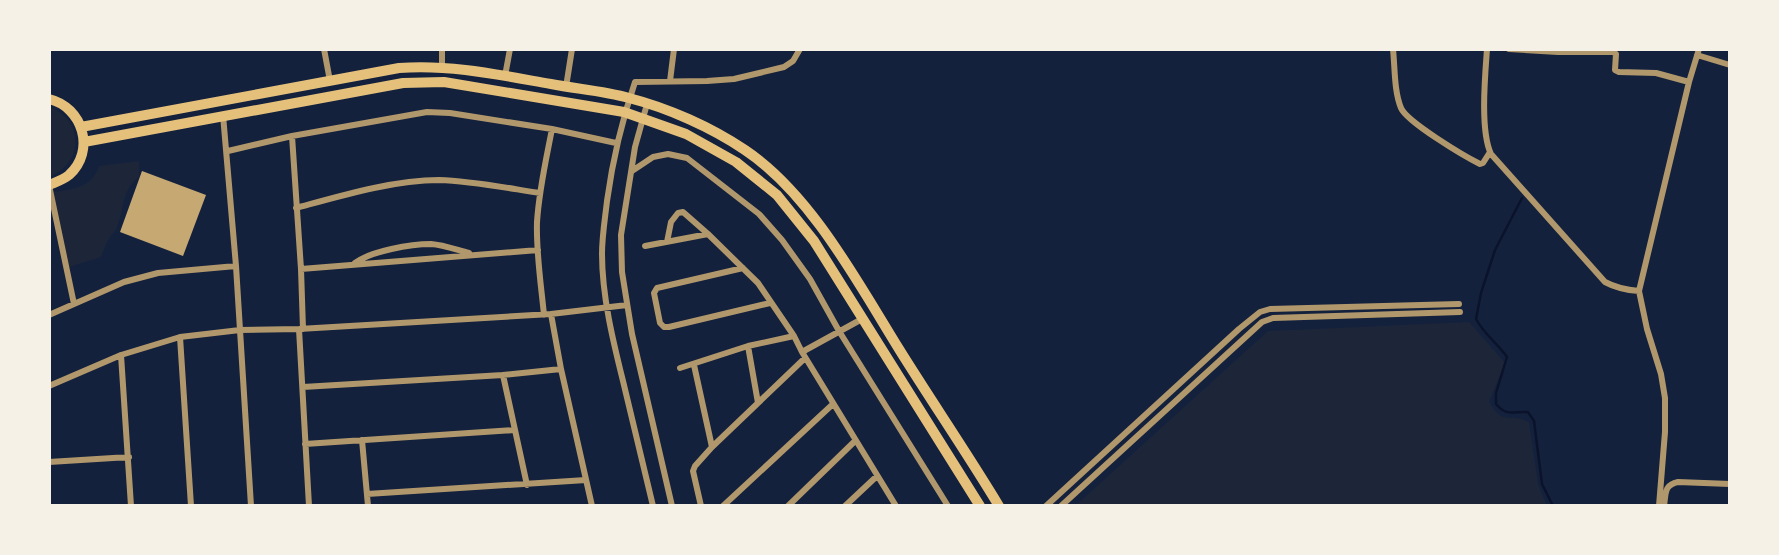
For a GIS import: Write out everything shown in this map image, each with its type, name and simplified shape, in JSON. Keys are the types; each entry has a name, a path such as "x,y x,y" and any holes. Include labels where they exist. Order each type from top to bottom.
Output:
{"main road":[{"path":"81,127 398,68 425,66 442,66 629,98 693,120 746,150 786,185 826,232 999,506"},
{"path":"84,142 223,115 426,81 624,112 687,134 736,162 777,195 814,241 980,506"},
{"path":"49,99 67,107 75,116 84,142 78,164 70,174 49,185"},
{"path":"891,365 904,357"}],"street":[{"path":"324,49 330,81"},
{"path":"442,49 442,66"},
{"path":"505,76 510,49"},
{"path":"566,87 572,49"},
{"path":"670,81 674,49"},
{"path":"653,506 616,352 602,256 616,143 624,112 635,82 734,79 771,72 793,61 800,49"},
{"path":"1393,49 1398,97 1405,115 1480,164 1490,152"},
{"path":"1487,49 1485,123 1490,152 1605,282 1613,287 1639,291"},
{"path":"1510,49 1613,52 1616,54 1615,70 1619,72 1656,73 1689,82"},
{"path":"1661,506 1665,398 1639,291 1698,52 1730,65"},
{"path":"648,104 635,147 621,235 622,272 632,334 672,506"},
{"path":"228,151 292,136 427,112 450,113 552,129 616,143"},
{"path":"223,115 228,151 251,506"},
{"path":"552,129 540,193 538,250 547,315 592,506"},
{"path":"292,136 301,269 309,506"},
{"path":"632,171 653,157 668,154 687,158 759,214 810,279 839,331 948,506"},
{"path":"296,208 414,181 465,182 540,193"},
{"path":"49,185 74,304"},
{"path":"667,243 672,218 681,212 708,234 758,284 794,336 896,506"},
{"path":"645,246 708,234"},
{"path":"353,264 373,254 429,244 474,255"},
{"path":"301,269 538,250"},
{"path":"49,315 124,282 158,273 236,266"},
{"path":"743,268 657,288 654,293 660,323 669,327 771,303"},
{"path":"49,386 121,355 180,337 240,330 547,315 627,305"},
{"path":"1061,506 1262,322 1273,318 1460,308"},
{"path":"1046,506 1260,312 1269,309 1428,310"},
{"path":"701,506 693,471 695,466 803,355 862,319"},
{"path":"680,368 748,346 794,336"},
{"path":"180,337 191,506"},
{"path":"748,346 758,403"},
{"path":"121,355 131,506"},
{"path":"694,365 712,447"},
{"path":"303,387 561,369"},
{"path":"503,375 527,485"},
{"path":"723,506 833,404"},
{"path":"305,444 515,430"},
{"path":"362,440 368,506"},
{"path":"788,506 855,441"},
{"path":"49,462 129,457"},
{"path":"845,506 877,476"},
{"path":"367,494 586,480"},
{"path":"1661,506 1671,484 1730,484"}],"shaded area":[{"path":"49,107 69,121 76,142 69,162 61,171 49,177"},
{"path":"139,161 139,177 129,187 117,227 101,257 69,267 53,192 87,183 99,166"},
{"path":"1469,322 1505,363 1489,402 1503,417 1529,422 1538,484 1547,506 1075,506 1268,331"}],"building":[{"path":"142,171 206,195 183,256 120,232"}],"waterway":[{"path":"1522,198 1495,250 1476,319 1507,357 1496,393 1496,404 1507,412 1528,412 1534,421 1542,484 1553,506"}]}
